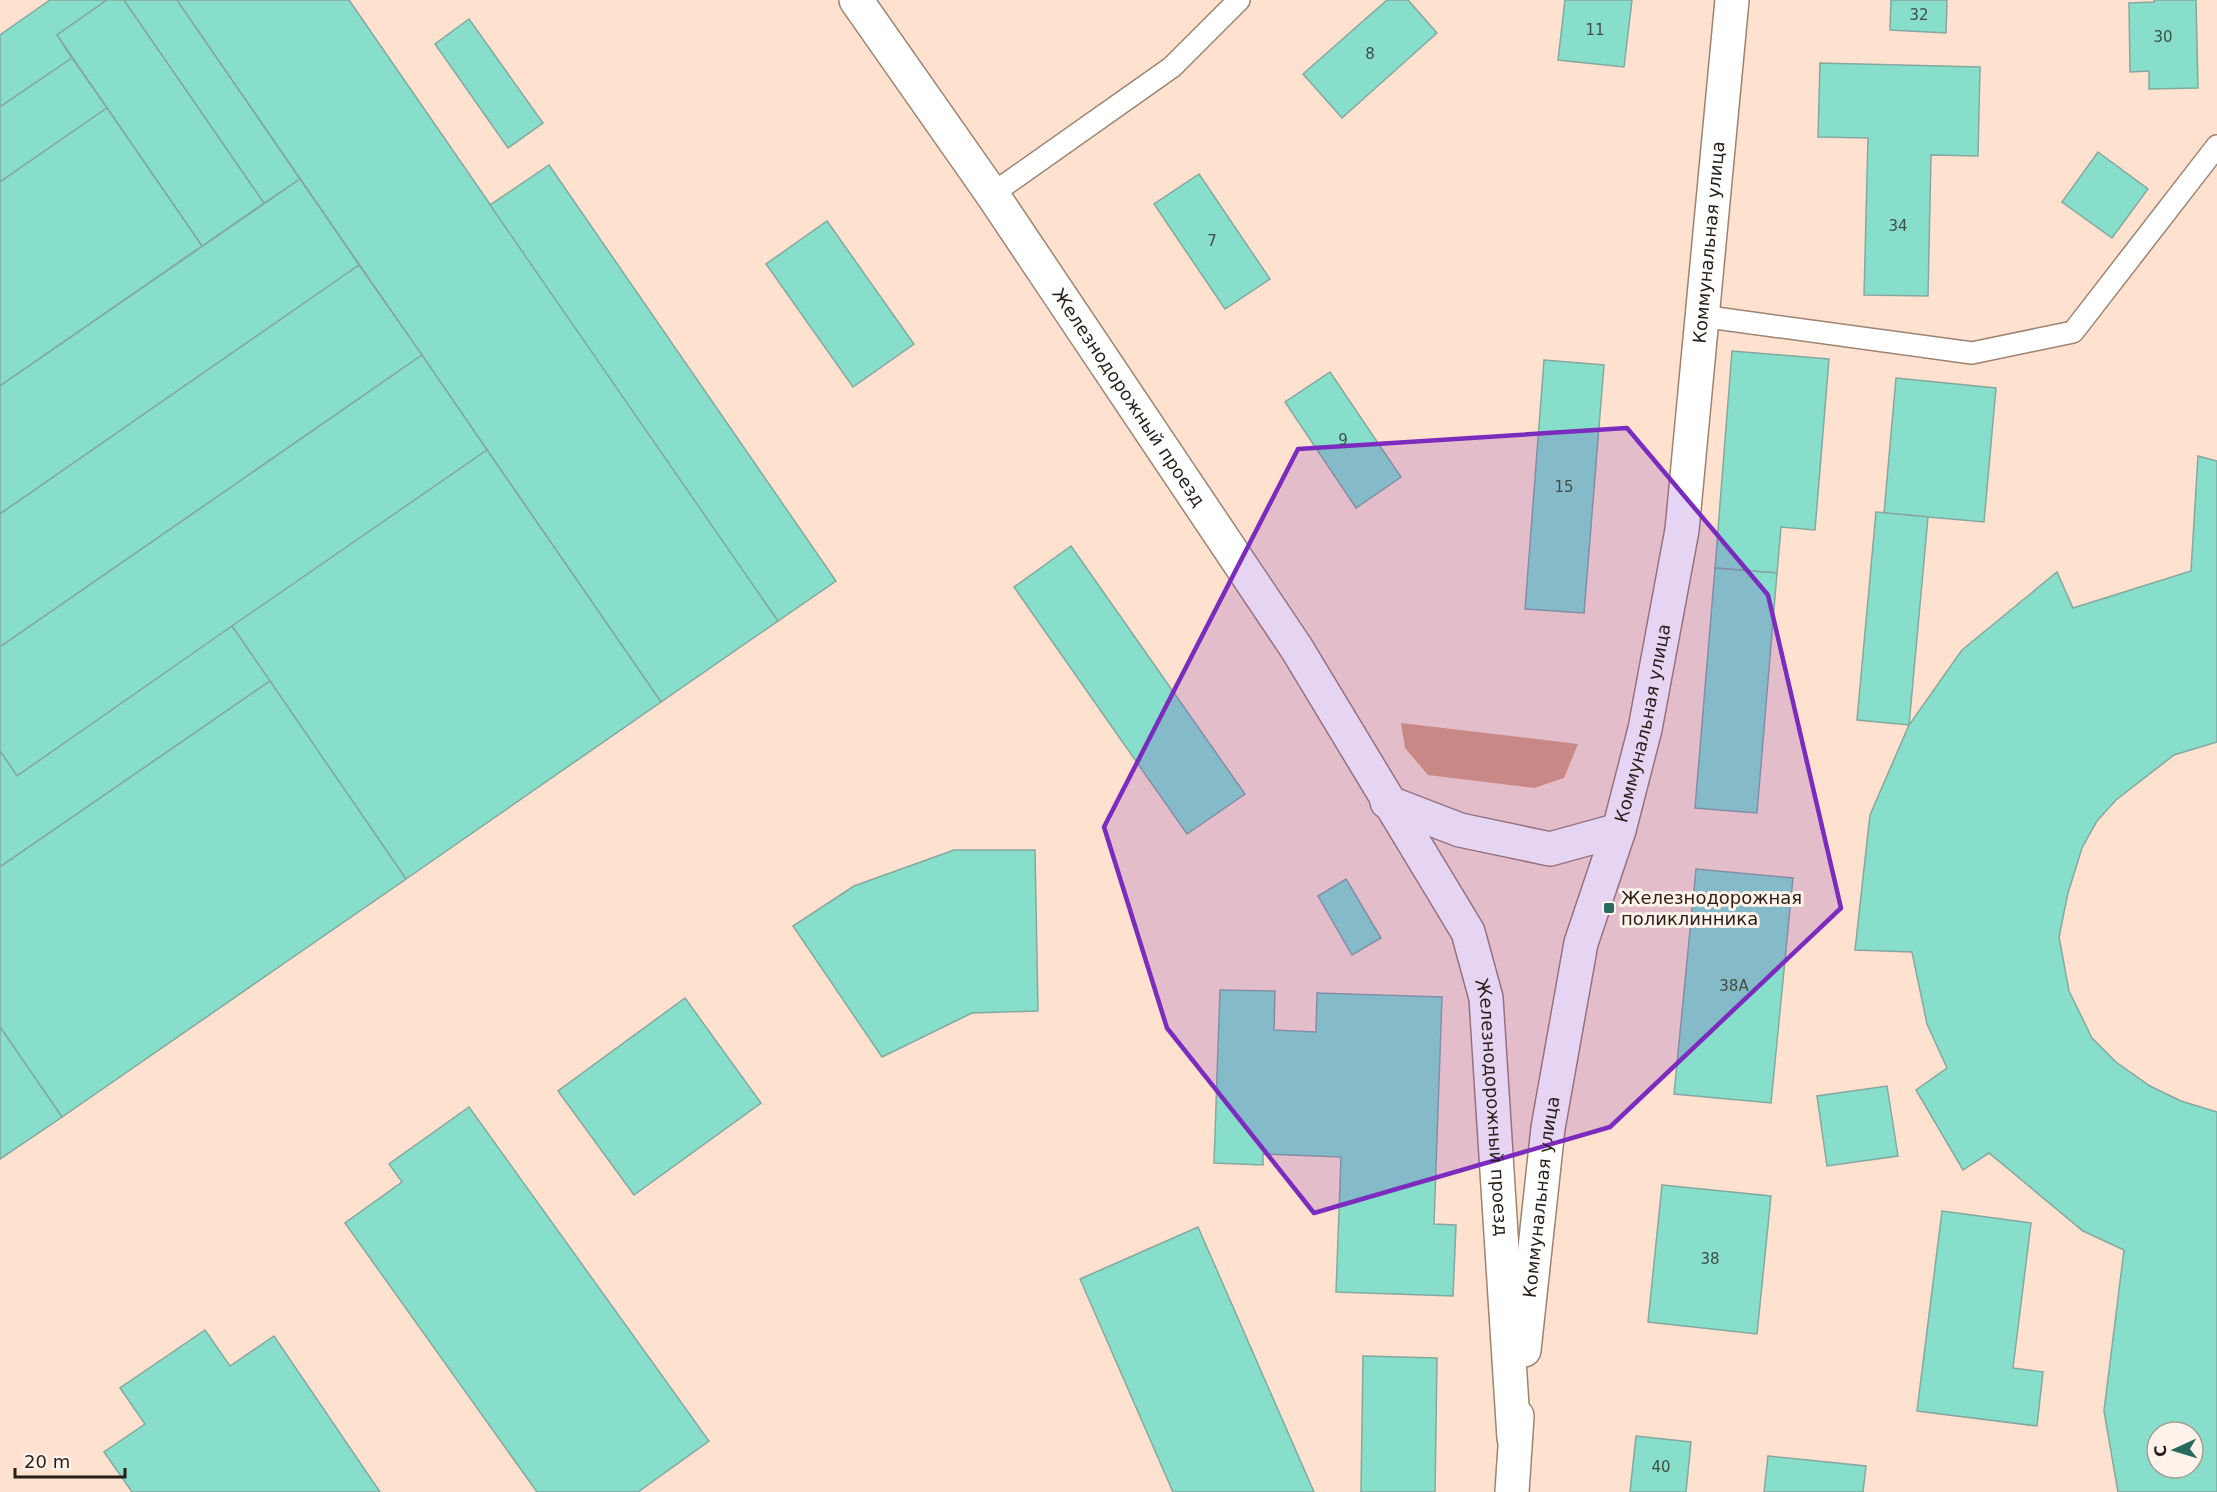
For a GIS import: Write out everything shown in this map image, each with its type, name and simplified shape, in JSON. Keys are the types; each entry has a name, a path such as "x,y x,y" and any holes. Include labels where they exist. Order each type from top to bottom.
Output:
{"street":[{"name":"Железнодорожный проезд","path":"856,0 992,194 1297,649 1387,802 1468,932 1486,998 1515,1438"},
{"name":"Коммунальная улица","path":"1515,1438 1548,1128 1581,943 1619,830 1645,729 1682,530 1732,0"},
{"path":"1387,802 1460,830 1550,849 1619,830"},
{"path":"1512,1492 1515,1438"}],"lane":[{"path":"992,194 1172,66 1239,0"},
{"path":"1701,316 1972,353 2073,332 2217,146"}],"highlighted area":[{"path":"1627,428 1768,595 1841,908 1610,1127 1314,1213 1167,1028 1104,827 1298,449"}],"shaded area":[{"path":"1401,723 1578,744 1564,778 1534,788 1428,775 1405,748"}],"building":[{"path":"50,0 107,0 57,35 72,58 0,107 0,35"},
{"path":"107,0 124,0 264,203 202,246 57,35"},
{"path":"124,0 177,0 300,179 264,203"},
{"path":"177,0 349,0 778,621 661,702"},
{"path":"1387,0 1408,0 1437,33 1342,118 1303,74"},
{"path":"1565,0 1632,0 1624,67 1558,60"},
{"path":"1891,0 1947,0 1946,33 1890,30"},
{"path":"2154,0 2196,0 2198,88 2149,89 2149,71 2130,72 2129,3 2154,2"},
{"path":"469,19 543,123 508,148 435,44"},
{"path":"72,58 107,108 0,182 0,107"},
{"path":"1820,63 1980,67 1978,156 1931,155 1928,296 1864,295 1868,138 1818,137"},
{"path":"107,108 202,246 0,386 0,182"},
{"path":"2098,152 2148,189 2112,238 2062,202"},
{"path":"549,165 836,581 778,621 490,205"},
{"path":"1199,174 1270,279 1225,309 1154,204"},
{"path":"300,179 359,265 0,514 0,386"},
{"path":"827,221 914,344 853,387 766,264"},
{"path":"359,265 422,355 0,647 0,514"},
{"path":"1732,351 1829,359 1815,530 1781,527 1777,573 1715,568"},
{"path":"422,355 487,450 17,776 0,751 0,647"},
{"path":"1544,360 1604,365 1584,613 1525,609"},
{"path":"1330,372 1401,477 1356,508 1285,402"},
{"path":"1896,378 1996,388 1984,522 1884,513"},
{"path":"487,450 661,702 406,879 232,626"},
{"path":"2198,456 2217,461 2217,742 2174,755 2116,800 2097,821 2082,848 2068,893 2059,937 2069,991 2092,1038 2116,1062 2150,1086 2181,1101 2217,1112 2217,1492 2118,1492 2104,1411 2124,1250 2083,1231 1989,1153 1963,1170 1916,1090 1947,1068 1927,1024 1912,952 1855,950 1870,815 1909,725 1962,650 2057,572 2073,608 2191,571"},
{"path":"1876,512 1928,517 1909,725 1857,720"},
{"path":"1071,546 1245,794 1187,834 1014,587"},
{"path":"1715,568 1777,573 1757,813 1695,808"},
{"path":"232,626 270,681 0,867 0,751 17,776"},
{"path":"270,681 406,879 62,1117 0,1027 0,867"},
{"path":"954,850 1035,850 1038,1011 972,1013 882,1057 793,926 854,886"},
{"path":"1696,869 1793,878 1771,1103 1674,1094"},
{"path":"1346,879 1381,938 1352,955 1318,896"},
{"path":"1220,990 1275,991 1274,1030 1316,1032 1317,993 1442,997 1434,1224 1456,1225 1453,1296 1336,1292 1341,1157 1263,1154 1263,1165 1214,1163"},
{"path":"685,998 761,1103 634,1195 558,1091"},
{"path":"0,1027 62,1117 0,1159"},
{"path":"1887,1086 1898,1156 1827,1166 1817,1096"},
{"path":"469,1107 709,1441 638,1492 537,1492 345,1223 402,1182 389,1164"},
{"path":"1662,1185 1771,1196 1757,1334 1648,1322"},
{"path":"1942,1211 2031,1223 2013,1368 2043,1372 2037,1426 1917,1411"},
{"path":"1198,1227 1314,1492 1173,1492 1080,1279"},
{"path":"205,1330 230,1366 274,1336 380,1492 132,1492 104,1452 145,1424 120,1388"},
{"path":"1363,1356 1437,1358 1435,1492 1361,1492"},
{"path":"1636,1436 1691,1442 1686,1492 1630,1492"},
{"path":"1768,1456 1866,1466 1863,1492 1764,1492"}],"place":[{"name":"Железнодорожная поликлинника","path":"1609,908"}]}
